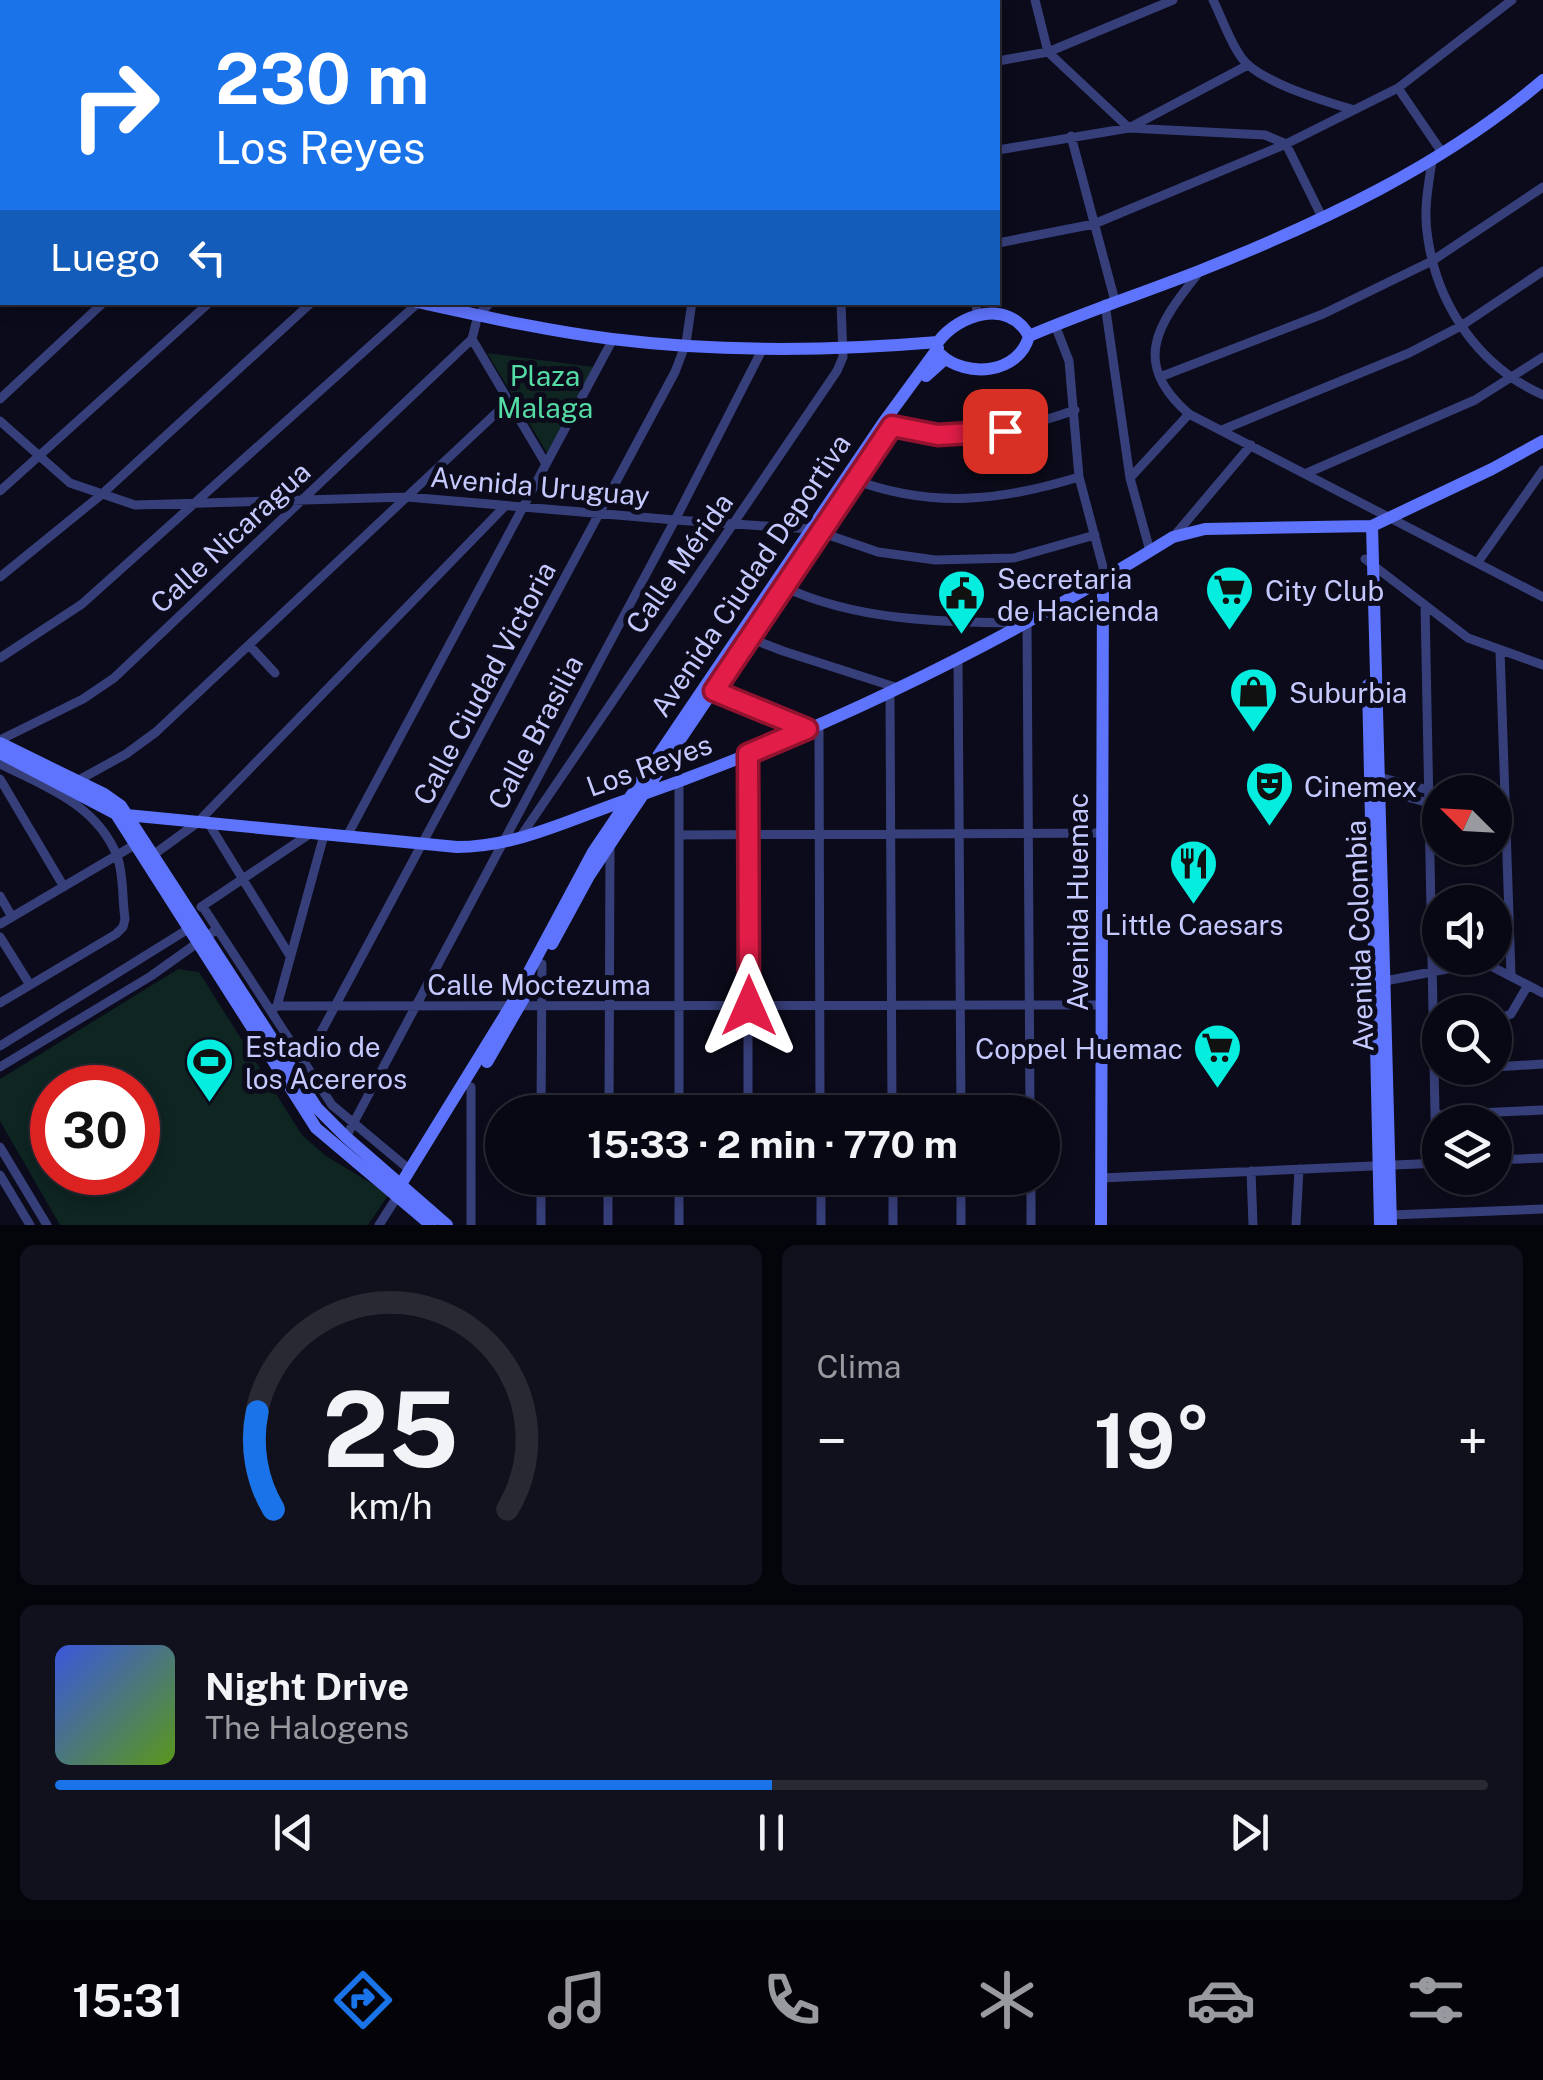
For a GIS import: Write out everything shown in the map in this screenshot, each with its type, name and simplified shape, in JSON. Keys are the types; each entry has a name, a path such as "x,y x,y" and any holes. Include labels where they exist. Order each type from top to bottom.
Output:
{"street":[{"path":"1035,0 1048,52 1129,128"},
{"path":"1000,61 1048,52 1173,0"},
{"path":"1213,0 1239,54 1248,64 1293,90 1354,110"},
{"path":"1000,243 1094,224 1286,144 1398,88 1512,0"},
{"path":"1129,128 1248,64"},
{"path":"428,305 613,339 763,348 940,350 975,369 1003,365 1022,353 1029,336 1110,302 1200,271 1322,217 1437,158 1543,80"},
{"path":"1398,88 1437,158 1426,214 1432,261 1446,301 1491,362 1512,379 1543,395"},
{"path":"1000,150 1129,128 1265,134 1286,144 1322,217"},
{"path":"1070,136 1110,302 1130,478 1150,551"},
{"path":"1160,377 1323,314 1432,261 1543,186"},
{"path":"1200,271 1158,330 1156,358 1160,377 1174,401 1189,414 1543,597"},
{"path":"1222,430 1373,369 1461,326 1543,271"},
{"path":"0,398 101,305"},
{"path":"0,491 207,305"},
{"path":"0,577 101,496 309,305"},
{"path":"0,658 82,604 416,305"},
{"path":"488,305 478,315 472,339 546,464"},
{"name":"Calle Ciudad Victoria","path":"300,1071 675,372 686,344 692,305"},
{"path":"841,305 844,350"},
{"path":"940,350 960,321 976,308 1016,321 1029,336"},
{"path":"1055,324 1067,352 1079,476 1103,578"},
{"name":"Calle Nicaragua","path":"0,742 83,699 114,678 472,339"},
{"path":"347,836 613,339"},
{"name":"Calle Brasilia","path":"350,1131 763,348"},
{"name":"Calle Mérida","path":"519,839 837,371 844,350"},
{"name":"Avenida Ciudad Deportiva","path":"402,1190 410,1170 516,1007 564,902 628,799 746,636 940,350"},
{"path":"1307,474 1475,400 1543,357"},
{"path":"78,781 156,732 508,402"},
{"path":"887,424 914,432 969,436 1005,431 1075,410"},
{"path":"1130,478 1189,414"},
{"name":"Avenida Uruguay","path":"0,421 70,483 135,504 407,497 816,530 902,557 979,561 1014,558 1095,535"},
{"name":"Los Reyes","path":"121,814 457,847 500,844 679,783 895,691 1173,537 1205,529 1369,527 1543,441"},
{"path":"1173,537 1251,446"},
{"path":"1478,562 1543,470"},
{"path":"851,479 912,496 980,498 1031,491 1079,476"},
{"path":"153,855 203,824 206,812 505,506"},
{"name":"Avenida Colombia","path":"1369,527 1387,1222"},
{"path":"1369,562 1468,638 1543,664"},
{"name":"Avenida Huemac","path":"1101,1225 1103,578"},
{"path":"780,584 820,602 876,613 963,622 1023,621 1030,1095"},
{"path":"1424,605 1433,775"},
{"path":"746,636 895,691 890,834 892,1095"},
{"path":"248,646 274,672"},
{"path":"1500,650 1500,775"},
{"path":"958,658 961,1095"},
{"path":"709,689 813,727 820,834 820,1095"},
{"name":"Avenida Ciudad Deportiva","path":"378,1225 471,1087 577,898 709,689"},
{"path":"0,742 114,801 136,844 195,918"},
{"path":"0,753 121,814 300,1071"},
{"path":"748,754 748,1095"},
{"path":"0,764 78,804 93,819 117,856 123,927 0,1002"},
{"path":"0,779 64,887"},
{"path":"1375,782 1422,790"},
{"path":"1375,782 1422,800"},
{"path":"679,783 679,1095"},
{"path":"203,824 290,956"},
{"path":"680,835 1102,833"},
{"path":"0,1046 195,918 242,880 318,834"},
{"path":"274,1008 318,834"},
{"path":"0,924 136,844"},
{"path":"609,1095 610,845"},
{"path":"0,896 12,917"},
{"path":"0,937 30,985"},
{"path":"207,937 274,1008 324,1116 410,1170"},
{"path":"0,1067 121,995 207,937"},
{"path":"207,937 316,1128 447,1225"},
{"path":"541,1095 542,964"},
{"path":"1380,982 1422,972"},
{"path":"1511,975 1543,993"},
{"path":"1512,1014 1528,985"},
{"name":"Calle Moctezuma","path":"274,1008 1102,1005"},
{"path":"1512,1066 1543,1064"},
{"path":"471,1087 471,1225"},
{"path":"1512,1111 1543,1110"},
{"path":"350,1131 431,1225"},
{"path":"0,1147 47,1225"},
{"path":"1512,1159 1543,1158"},
{"path":"1101,1178 1422,1164"},
{"path":"1296,1225 1300,1169"},
{"path":"1251,1171 1253,1225"},
{"path":"0,1175 30,1225"},
{"path":"540,1225 541,1195"},
{"path":"608,1195 608,1225"},
{"path":"679,1195 679,1225"},
{"path":"821,1195 821,1225"},
{"path":"892,1195 893,1225"},
{"path":"961,1195 961,1225"},
{"path":"1030,1195 1031,1225"},
{"path":"1387,1222 1543,1209"},
{"path":"1522,1210 1522,1225"}],"green space":[{"name":"Plaza Malaga","path":"487,353 594,367 547,453"},
{"name":"Estadio de los Acereros","path":"178,969 199,972 302,1135 326,1156 389,1194 368,1225 60,1225 43,1195 160,1195 160,1065 30,1065 30,1173 0,1121 0,1079"}],"place":[{"name":"City Club","path":"1230,632"},
{"name":"Secretaria de Hacienda","path":"962,636"},
{"name":"Suburbia","path":"1254,734"},
{"name":"Cinemex","path":"1269,828"},
{"name":"Little Caesars","path":"1194,906"},
{"name":"Coppel Huemac","path":"1218,1090"},
{"name":"Estadio de los Acereros","path":"210,1104"}],"route":[{"path":"749,1006 748,754 807,729 714,691 892,426 938,435 1005,431"}]}
